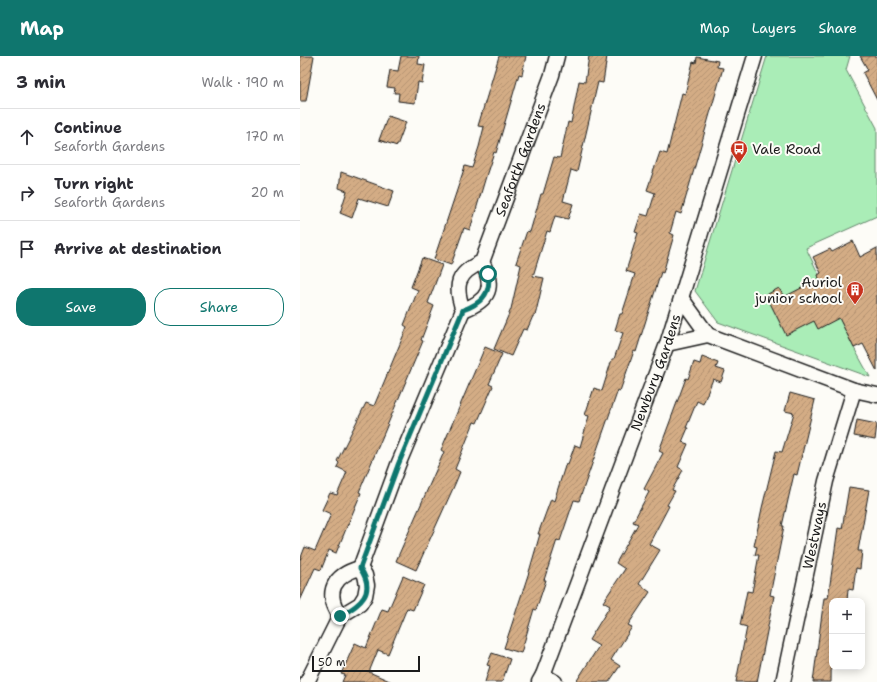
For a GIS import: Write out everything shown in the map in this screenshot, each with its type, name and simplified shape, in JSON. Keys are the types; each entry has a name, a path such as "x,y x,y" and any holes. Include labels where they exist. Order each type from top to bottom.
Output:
{"street":[{"name":"Seaforth Gardens","path":"482,262 557,56"},
{"name":"Newbury Gardens","path":"546,680 667,344 755,56"},
{"path":"360,568 398,465 463,310 457,292 459,282 466,271 482,262 488,274 490,284 482,300 463,310"},
{"path":"682,299 708,335"},
{"path":"667,344 708,335 854,390 877,394"},
{"name":"Westways","path":"783,682 826,481 854,390"},
{"path":"340,616 333,605 332,595 335,585 339,578 347,572 360,568"},
{"path":"307,682 340,616 360,604 365,596 367,585 365,575 360,568"}],"green space":[{"path":"767,56 850,56 846,70 877,128 877,216 806,248 854,348 870,377 718,322 695,291"}],"building":[{"path":"300,56 314,56 306,101 300,101"},
{"path":"401,56 419,56 418,64 425,65 422,83 418,82 415,103 398,101 399,93 394,93 395,88 387,87 390,70 398,71"},
{"path":"499,56 526,56 522,75 519,74 496,153 494,152 470,230 464,228 451,265 434,259 465,166 472,168 479,147 484,127 478,126"},
{"path":"589,56 607,56 603,83 598,82 577,172 571,170 563,201 573,204 568,219 555,216 550,232 547,231 533,276 544,278 535,316 533,316 527,330 523,329 511,356 494,349 511,309 521,265 516,263 527,231 530,232 554,157 560,158 568,122 571,123 579,81 585,82"},
{"path":"860,56 877,56 877,100 863,73 868,70"},
{"path":"697,57 718,61 717,67 723,68 681,214 676,212 670,233 674,235 663,273 661,272 636,352 634,351 620,391 618,390 579,501 574,500 560,541 557,540 544,580 546,580 536,610 534,609 521,653 504,648 529,572 540,534 538,534 551,499 554,501 566,463 568,464 575,445 580,447 589,416 585,415 594,388 602,391 612,359 614,359 623,333 615,330 620,314 622,314 635,274 626,271 638,233 635,232 641,214 648,216 655,193 647,190 660,152 667,154 682,93 685,94 693,62 696,63"},
{"path":"388,116 406,122 397,146 379,140"},
{"path":"341,172 394,191 388,207 359,198 352,218 340,213 347,191 339,188"},
{"name":"Auriol junior school","path":"853,241 860,257 877,248 877,371 863,344 854,348 839,318 818,329 814,321 786,335 766,295 779,288 784,297 819,279 818,275 821,273 813,257 830,249 832,252"},
{"path":"422,258 442,265 428,303 434,306 421,340 423,341 359,492 361,493 336,553 329,550 321,570 315,568 300,601 300,560 305,547 315,551 331,514 322,510 330,493 337,495 347,472 337,467 339,463 337,461 366,403 374,406 407,327 404,325 418,290 411,287"},
{"path":"485,347 502,354 489,384 493,386 477,423 474,422 455,469 460,472 416,570 396,561 444,452 441,450"},
{"path":"702,357 718,363 716,368 725,371 721,382 713,379 703,404 697,401 686,428 688,428 682,442 688,444 678,467 683,470 672,490 675,491 667,505 669,506 649,544 660,550 639,584 650,592 628,625 632,627 611,660 620,666 609,682 576,682 599,646 589,640 610,606 603,602 625,569 616,563 638,524 633,522 649,492 644,489 663,453 659,451 686,378 688,379 694,362 700,364"},
{"path":"790,393 815,400 797,475 794,474 782,526 784,526 770,595 774,596 757,682 736,682 747,627 740,625 747,591 752,592 759,555 755,555 757,547 754,546 762,508 776,451 782,452 794,413 785,411"},
{"path":"857,420 877,424 875,440 854,436"},
{"path":"849,487 869,490 858,551 862,551 860,569 856,568 853,590 848,589 847,598 829,598 829,670 831,670 831,682 813,682 824,598 828,598 838,528 842,529"},
{"path":"403,576 424,585 413,610 407,608 388,654 378,650 369,672 392,682 342,682 345,675 341,674 355,643 366,648 382,609 388,611"},
{"path":"492,653 510,659 502,682 485,682 490,666 487,665"}],"place":[{"name":"Vale Road","path":"739,164"},
{"name":"Auriol junior school","path":"855,305"}],"route":[{"path":"340,616 360,604 365,596 367,585 365,575 360,568 398,465 463,310 482,300 490,284 488,274"}]}
